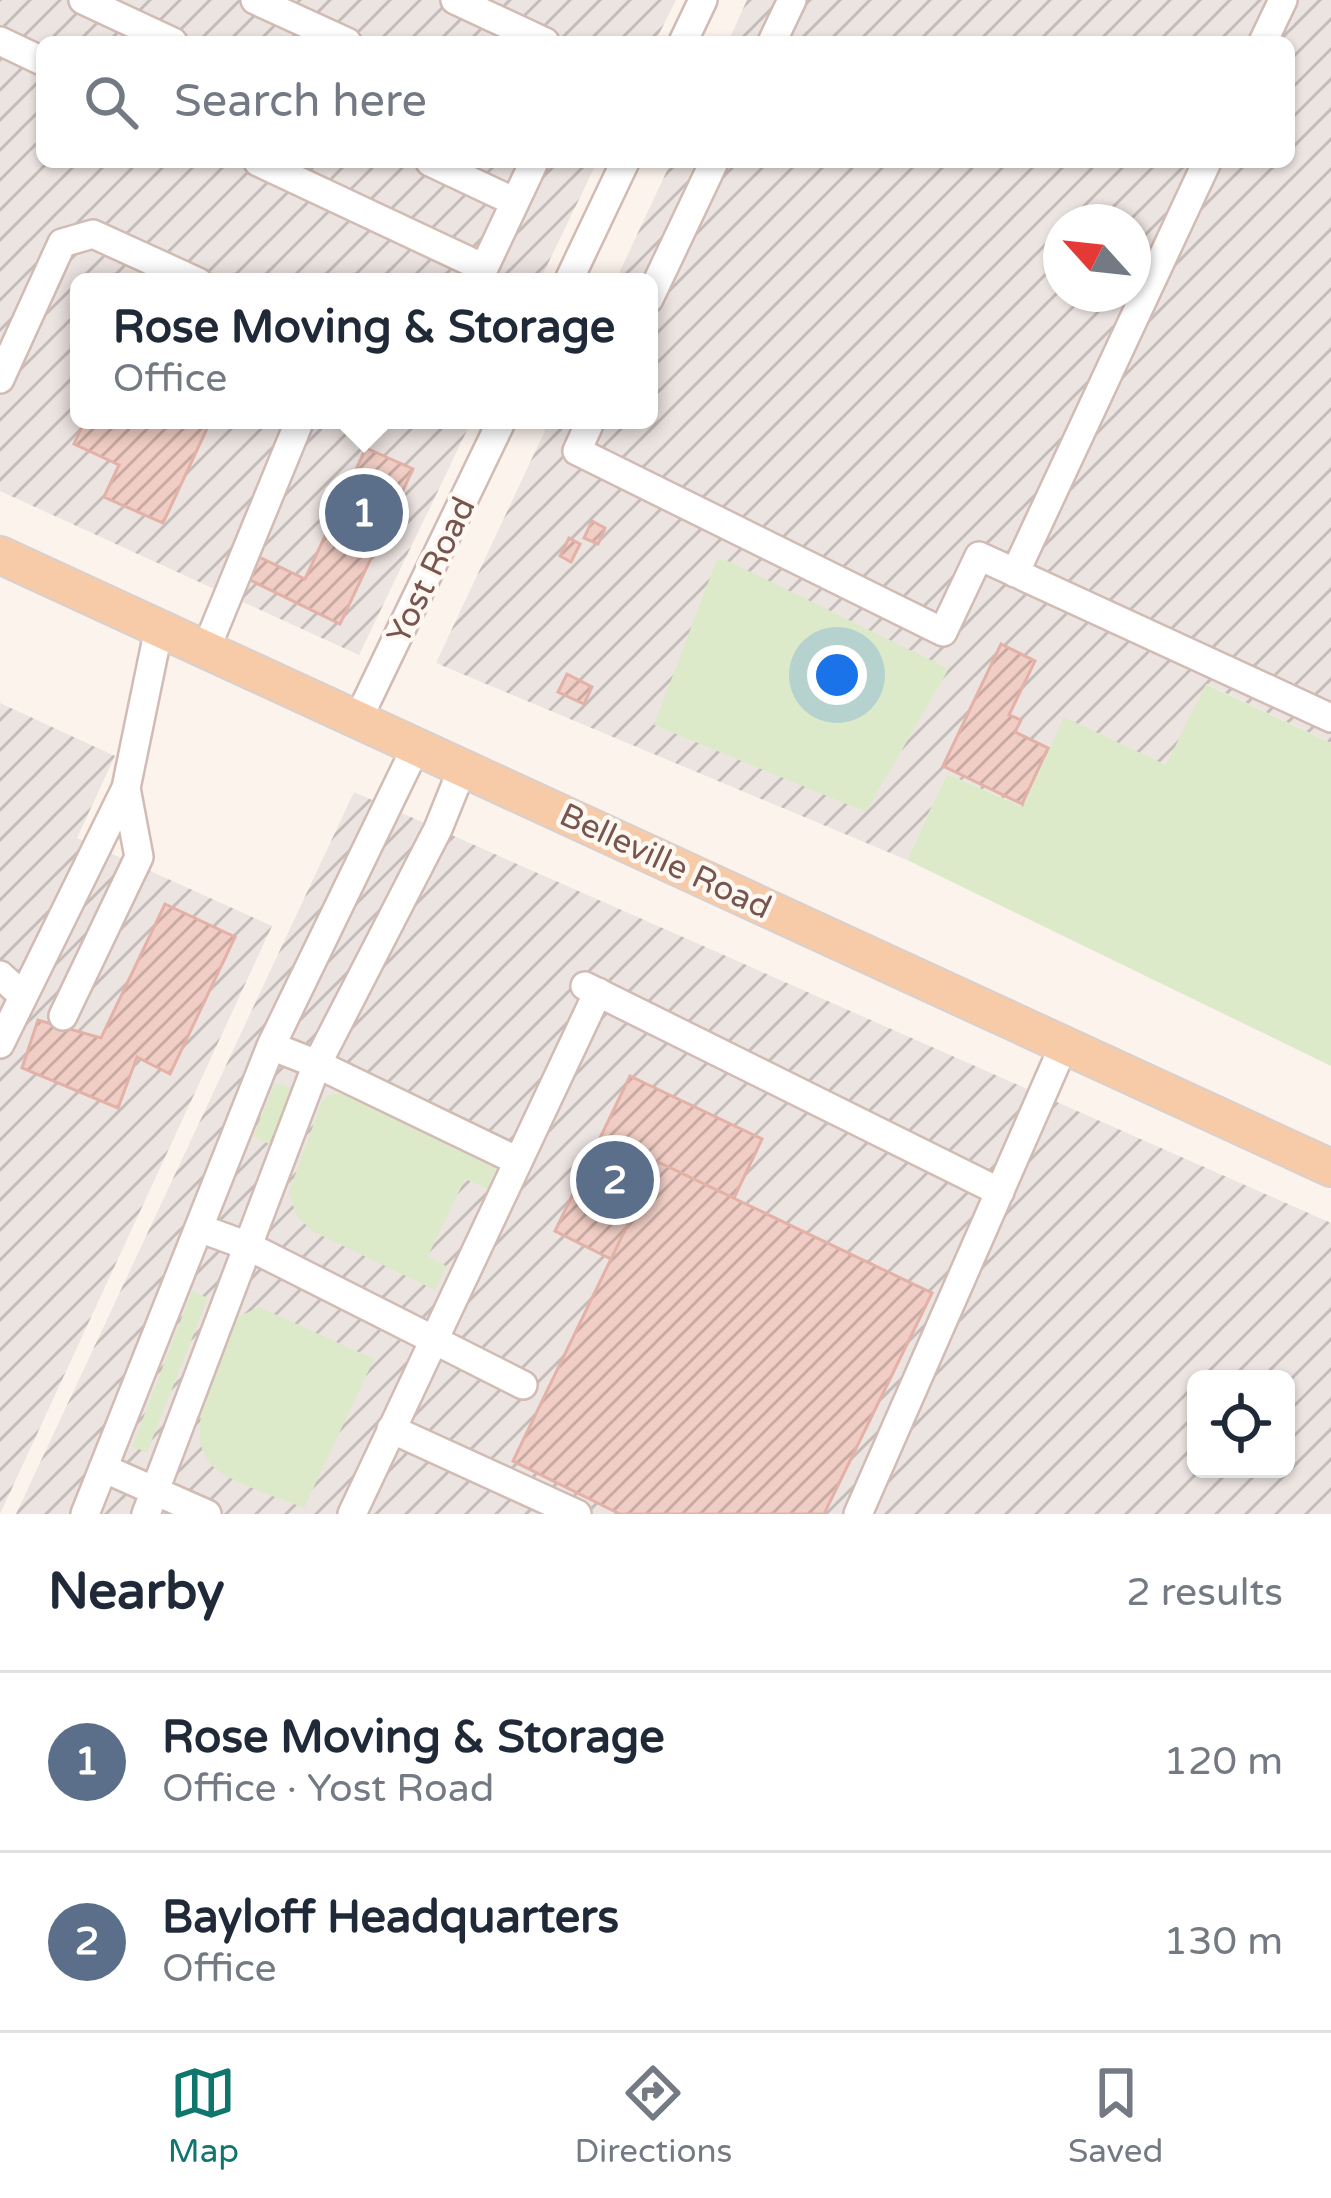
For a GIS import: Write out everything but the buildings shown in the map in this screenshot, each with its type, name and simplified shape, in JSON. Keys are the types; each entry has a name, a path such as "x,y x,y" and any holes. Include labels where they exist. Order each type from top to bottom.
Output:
{"main road":[{"name":"Belleville Road","path":"0,555 1331,1168"}],"street":[{"path":"83,0 160,36"},
{"path":"255,0 334,36"},
{"path":"686,36 703,0"},
{"path":"775,36 792,0"},
{"path":"1266,36 1283,0"},
{"path":"459,1 532,36"},
{"path":"0,41 36,58"},
{"path":"271,168 484,268 531,168"},
{"path":"443,168 515,202"},
{"path":"572,273 623,168"},
{"path":"658,280 711,168"},
{"path":"1015,573 1204,168"},
{"path":"0,379 62,243 93,234 178,273"},
{"path":"206,649 296,429"},
{"name":"Yost Road","path":"358,719 498,429"},
{"path":"588,429 577,451 943,632 979,556 1331,718"},
{"path":"0,1044 126,788 159,628"},
{"path":"85,1514 271,1046 416,745"},
{"path":"151,1501 317,1064 438,829 464,767"},
{"path":"63,1016 139,856 126,788"},
{"path":"0,975 23,996"},
{"path":"352,1514 518,1161 592,989 1000,1192"},
{"path":"858,1514 1064,1045"},
{"path":"271,1046 518,1161"},
{"path":"199,1228 248,1246 523,1385"},
{"path":"391,1429 578,1514"},
{"path":"103,1468 151,1501 207,1514"}],"shaded area":[{"path":"0,0 676,0 658,36 36,36 36,168 594,168 543,273 70,273 70,429 468,429 359,655 0,491"},
{"path":"747,0 1331,0 1331,743 1207,684 1167,766 1023,807 947,774 907,860 436,663 546,429 658,429 658,273 619,273 668,168 1295,168 1295,36 731,36"},
{"path":"0,703 115,756 77,838 272,926 0,1514"},
{"path":"354,792 1331,1223 1331,1514 16,1514"}],"green space":[{"path":"717,559 945,667 947,672 866,812 654,725"},
{"path":"1206,684 1331,743 1331,1066 907,860 947,774 1023,807 1064,717 1166,765"},
{"path":"275,1083 293,1088 269,1144 253,1136"},
{"path":"344,1094 496,1168 488,1189 465,1179 428,1256 446,1266 435,1290 312,1231 296,1215 289,1192 323,1098"},
{"path":"192,1291 208,1298 147,1452 132,1447"},
{"path":"259,1307 374,1359 304,1508 218,1471 205,1457 200,1439 206,1397 238,1317"}],"place":[{"name":"Rose Moving & Storage","path":"364,513"},
{"name":"Bayloff Headquarters","path":"615,1180"}]}
